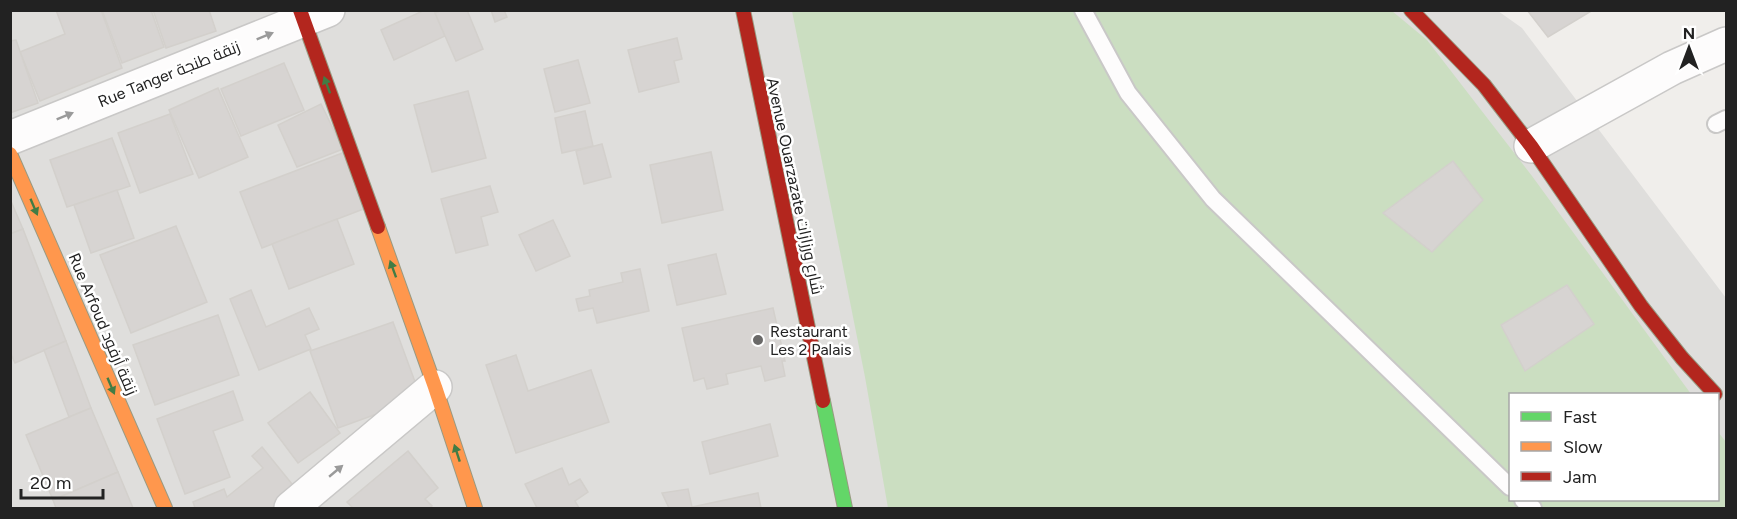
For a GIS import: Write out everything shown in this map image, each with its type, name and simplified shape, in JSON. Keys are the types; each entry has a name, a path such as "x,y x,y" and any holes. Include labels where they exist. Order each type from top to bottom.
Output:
{"street":[{"name":"Avenue Ouarzazate شارع ورزازات","path":"743,10 845,508"},
{"path":"1411,10 1484,85 1531,146 1641,306 1713,393"},
{"path":"311,14 475,508"},
{"name":"Rue Tanger زنقة طنجة","path":"10,138 311,14"},
{"path":"1531,146 1672,68 1726,44"},
{"name":"Rue Arfoud زنقة أرفود","path":"10,153 165,508"},
{"path":"291,508 435,387"}],"lane":[{"path":"1083,10 1128,93 1213,200 1509,486"}],"shaded area":[{"path":"10,11 1498,11 1522,28 1726,298 1726,508 11,508"}],"green space":[{"path":"792,11 1392,11 1427,40 1532,176 1690,393 1509,393 1509,501 1719,501 1719,433 1726,442 1726,508 888,508 865,377"}],"building":[{"path":"56,10 101,10 122,68 40,101 20,52 65,34"},
{"path":"102,10 151,10 164,47 122,63"},
{"path":"153,10 209,10 216,31 166,48"},
{"path":"425,10 434,10 445,36 394,60 381,30"},
{"path":"442,10 467,10 483,49 456,61 435,13"},
{"path":"491,10 504,10 507,17 495,22"},
{"path":"1527,10 1593,10 1548,37"},
{"path":"677,38 682,59 674,61 679,82 639,92 628,50"},
{"path":"16,40 38,103 10,113 10,41"},
{"path":"578,60 590,103 555,112 544,69"},
{"path":"284,63 304,110 241,136 221,89"},
{"path":"218,88 248,157 199,178 169,110"},
{"path":"468,91 486,158 432,172 414,105"},
{"path":"321,104 343,149 297,167 278,125"},
{"path":"585,111 593,146 562,153 555,118"},
{"path":"170,114 193,174 140,193 118,133"},
{"path":"112,138 130,186 67,207 50,160"},
{"path":"602,144 611,177 584,184 576,151"},
{"path":"345,152 366,208 262,248 240,192"},
{"path":"711,152 723,210 662,223 650,165"},
{"path":"1453,161 1483,200 1432,252 1383,213"},
{"path":"490,186 498,212 481,217 488,245 456,253 441,199"},
{"path":"117,190 134,238 91,253 74,205"},
{"path":"10,199 23,229 10,234"},
{"path":"337,219 354,264 289,289 272,244"},
{"path":"553,220 570,256 536,271 519,235"},
{"path":"176,226 207,302 131,333 100,255"},
{"path":"23,229 66,341 15,363 10,352 10,234"},
{"path":"716,254 726,294 677,305 668,265"},
{"path":"640,269 649,311 597,323 593,308 579,311 576,299 590,296 589,290 623,282 621,273"},
{"path":"1567,285 1594,324 1525,371 1501,325"},
{"path":"251,290 266,327 309,308 319,329 305,335 311,349 259,370 230,299"},
{"path":"773,308 785,361 782,361 785,376 765,381 761,366 726,374 728,384 707,389 704,378 694,381 682,328"},
{"path":"218,315 239,375 155,405 133,345"},
{"path":"393,322 421,398 338,428 310,351"},
{"path":"66,341 91,408 69,417 44,350"},
{"path":"516,355 528,391 591,370 609,422 516,453 486,365"},
{"path":"233,391 243,420 213,431 230,477 185,494 157,419"},
{"path":"310,392 340,433 298,463 268,423"},
{"path":"91,408 118,472 53,500 26,435"},
{"path":"770,424 778,456 710,474 702,442"},
{"path":"262,447 296,489 272,508 195,508 193,502 224,489 227,497 263,468 252,456"},
{"path":"408,451 438,488 425,499 432,506 429,508 353,508 347,502"},
{"path":"562,468 569,485 580,479 588,492 575,501 579,508 537,508 525,484"},
{"path":"118,472 133,508 56,508 53,500"},
{"path":"688,489 692,507 758,493 761,508 669,508 662,493"}],"traffic: fast":[{"path":"823,401 845,508"}],"traffic: slow":[{"path":"10,154 165,508"},
{"path":"378,227 475,508"}],"traffic: jam":[{"path":"300,10 378,227"},
{"path":"743,10 823,401"},
{"path":"1411,10 1484,85 1531,146 1641,306 1682,358 1714,393"}],"place":[{"name":"Restaurant Les 2 Palais","path":"758,340"}]}
